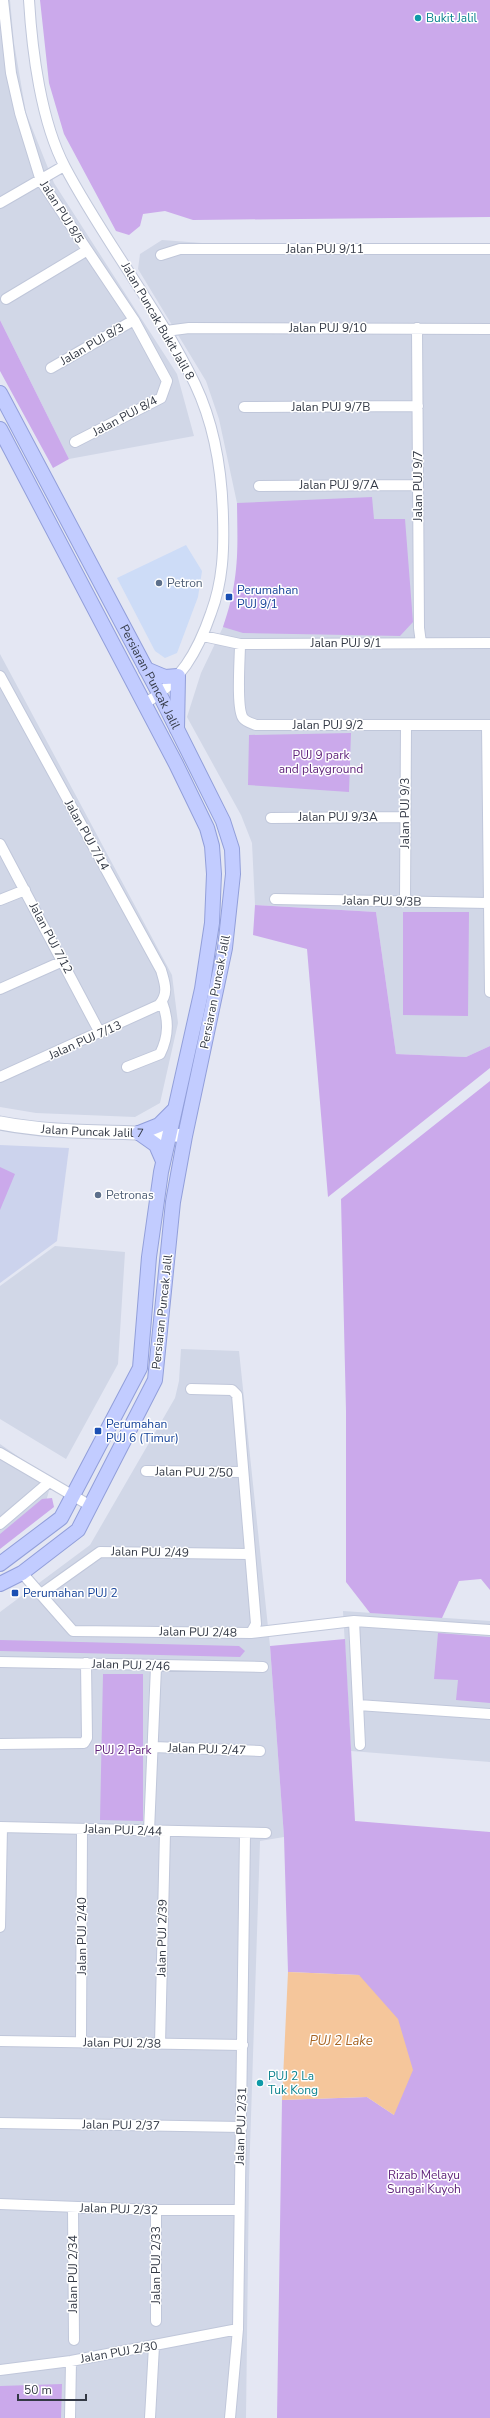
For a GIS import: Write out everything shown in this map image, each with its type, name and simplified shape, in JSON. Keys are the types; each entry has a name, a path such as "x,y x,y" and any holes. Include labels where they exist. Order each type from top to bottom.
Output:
{"main road":[{"name":"Persiaran Puncak Jalil","path":"0,393 160,695 229,835 233,874 225,948 185,1136 169,1236 167,1280 155,1380 89,1505 78,1530 22,1573 0,1584"},
{"name":"Persiaran Puncak Jalil","path":"0,429 207,828 212,846 214,874 212,923 202,989 163,1160 149,1257 140,1368 61,1518 0,1564"},
{"path":"146,669 165,677 178,676 177,732"},
{"path":"139,1133 159,1125 174,1110"},
{"path":"139,1133 156,1145 163,1160"}],"street":[{"name":"Jalan PUJ 8/5","path":"3,0 11,73 20,112 41,181 86,251 134,320 167,381"},
{"name":"Jalan Puncak Bukit Jalil 8","path":"29,0 37,75 48,121 64,166 166,331 196,386 211,433 222,484 224,558 216,600 203,636 192,657 178,676 160,695 144,704"},
{"path":"0,203 41,181 64,166"},
{"name":"Jalan PUJ 9/11","path":"161,255 180,249 490,249"},
{"path":"6,298 86,251"},
{"name":"Jalan PUJ 8/3","path":"51,368 134,320"},
{"name":"Jalan PUJ 9/10","path":"166,331 189,328 490,329"},
{"name":"Jalan PUJ 9/7","path":"417,328 419,628 421,642"},
{"name":"Jalan PUJ 8/4","path":"75,442 161,398 167,381"},
{"name":"Jalan PUJ 9/7B","path":"244,407 418,406"},
{"name":"Jalan PUJ 9/7A","path":"259,486 418,485"},
{"name":"Jalan PUJ 9/1","path":"203,636 240,644 421,642 490,643"},
{"name":"Jalan PUJ 9/2","path":"240,644 240,707 244,719 249,723 256,725 489,725"},
{"name":"Jalan PUJ 7/14","path":"0,676 161,970 166,987 164,999 168,1015 168,1028 160,1054 127,1067"},
{"name":"Jalan PUJ 9/3","path":"404,902 406,725"},
{"path":"489,725 488,903 490,992"},
{"name":"Jalan PUJ 9/3A","path":"271,818 404,816"},
{"name":"Jalan PUJ 7/12","path":"0,844 100,1033"},
{"path":"0,900 25,890"},
{"name":"Jalan PUJ 9/3B","path":"275,899 488,903"},
{"path":"0,989 63,961"},
{"name":"Jalan PUJ 7/13","path":"0,1077 159,1005 164,999"},
{"name":"Jalan Puncak Jalil 7","path":"0,1123 60,1132 139,1133 185,1136"},
{"name":"Jalan PUJ 2/48","path":"22,1573 75,1631 251,1633 256,1624 242,1472 237,1395 234,1390 191,1389"},
{"path":"0,1452 48,1483 89,1505"},
{"name":"Jalan PUJ 2/50","path":"146,1472 242,1472"},
{"path":"0,1524 48,1483"},
{"name":"Jalan PUJ 2/49","path":"41,1594 100,1552 249,1554"},
{"path":"251,1633 354,1621 490,1630"},
{"path":"354,1621 360,1745"},
{"name":"Jalan PUJ 2/46","path":"0,1662 86,1663 156,1667 263,1668"},
{"path":"0,1744 84,1743 86,1738 86,1663"},
{"path":"148,1831 156,1667"},
{"path":"358,1705 490,1714"},
{"name":"Jalan PUJ 2/47","path":"153,1747 260,1751"},
{"path":"0,1927 1,1828"},
{"name":"Jalan PUJ 2/44","path":"1,1828 266,1833"},
{"name":"Jalan PUJ 2/40","path":"81,2042 82,1829"},
{"name":"Jalan PUJ 2/39","path":"160,2044 165,1832"},
{"name":"Jalan PUJ 2/31","path":"230,2418 238,2328 238,2210 242,2127 245,1833"},
{"name":"Jalan PUJ 2/38","path":"0,2041 243,2045"},
{"name":"Jalan PUJ 2/37","path":"0,2123 242,2127"},
{"name":"Jalan PUJ 2/32","path":"0,2204 156,2210 238,2210"},
{"name":"Jalan PUJ 2/34","path":"73,2207 74,2340"},
{"name":"Jalan PUJ 2/33","path":"156,2210 156,2321"},
{"name":"Jalan PUJ 2/30","path":"0,2370 71,2361 154,2346 238,2328"},
{"path":"150,2418 154,2346"},
{"path":"70,2418 71,2361"}],"shaded area":[{"path":"0,0 10,0 14,43 26,113 54,183 177,374 194,436 69,459 0,320"},
{"path":"162,240 202,243 490,244 490,1046 466,1057 396,1054 376,912 255,905 252,843 241,815 187,717 201,673 223,627 234,597 238,561 237,503 219,419 206,381 138,269 140,254"},
{"path":"186,545 202,571 198,597 177,653 165,658 155,651 117,578"},
{"path":"0,654 172,975 178,1023 160,1103 135,1117 36,1113 0,1107"},
{"path":"0,1145 69,1148 57,1241 0,1283"},
{"path":"55,1246 125,1252 118,1364 66,1459 0,1419 0,1286"},
{"path":"181,1349 239,1351 270,1646 284,1837 260,1841 249,2178 246,2418 0,2418 0,1612 90,1545 175,1398 179,1381"},
{"path":"0,1444 52,1480 45,1505 0,1542"},
{"path":"343,1611 490,1621 490,1762 351,1751"}],"green space":[{"path":"40,0 490,0 490,217 193,220 165,211 143,214 140,226 129,235 116,231 64,134 49,83"},
{"path":"0,320 69,459 53,468 0,371"},
{"path":"372,497 374,519 405,519 413,622 400,636 243,633 223,627 235,580 237,551 237,503"},
{"name":"PUJ 9 park and playground","path":"351,733 349,792 248,785 249,735"},
{"path":"255,905 376,912 396,1054 466,1057 490,1046 490,1068 328,1197 307,949 253,935"},
{"path":"403,912 469,912 468,1016 403,1015"},
{"path":"490,1081 490,1590 481,1579 459,1581 442,1618 370,1613 346,1582 346,1411 341,1199"},
{"path":"0,1167 15,1174 0,1210"},
{"path":"52,1498 54,1507 0,1549 0,1534 42,1499"},
{"path":"438,1633 490,1637 490,1703 456,1700 458,1680 434,1679"},
{"name":"Rizab Melayu Sungai Kuyoh","path":"345,1639 355,1821 490,1832 490,2418 277,2418 282,2100 367,2097 394,2115 359,1975 288,1972 284,1837 270,1646"},
{"path":"0,1640 239,1646 245,1651 240,1657 0,1651"},
{"name":"PUJ 2 Park","path":"103,1674 143,1674 143,1821 100,1820"},
{"path":"62,2384 61,2418 0,2418 0,2386"}],"water":[{"name":"PUJ 2 Lake","path":"288,1972 359,1975 398,2019 413,2070 394,2115 367,2097 282,2100"}],"place":[{"name":"Bukit Jalil","path":"418,18"},
{"name":"Petron","path":"159,583"},
{"name":"Perumahan PUJ 9/1","path":"229,597"},
{"name":"Petronas","path":"98,1195"},
{"name":"Perumahan PUJ 6 (Timur)","path":"98,1431"},
{"name":"Perumahan PUJ 2","path":"15,1593"},
{"name":"PUJ 2 La Tuk Kong","path":"260,2083"}]}
